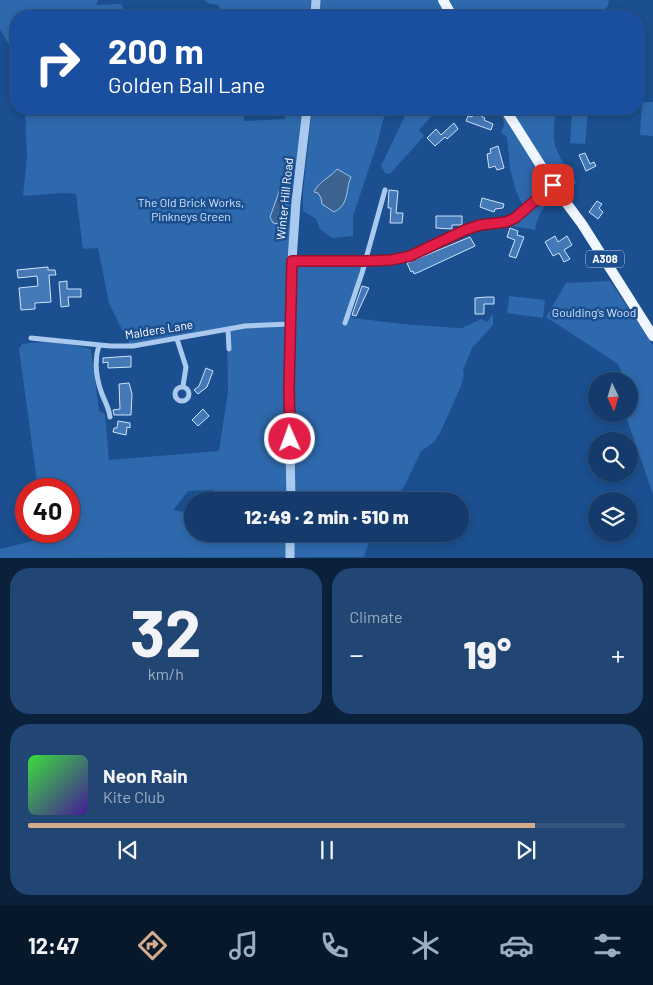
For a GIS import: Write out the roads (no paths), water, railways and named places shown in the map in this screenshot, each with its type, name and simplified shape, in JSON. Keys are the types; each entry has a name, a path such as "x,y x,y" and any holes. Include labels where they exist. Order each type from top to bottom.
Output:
{"main road":[{"name":"A308","path":"508,115 553,185 582,224 653,336"}],"street":[{"name":"Winter Hill Road","path":"291,492 289,388 292,261 296,202 306,115"},
{"path":"292,261 391,260 410,256 465,230 480,225 506,222 515,218 553,185"},
{"path":"345,322 366,261 385,190"},
{"name":"Malders Lane","path":"31,338 99,345 134,346 245,326 290,324"},
{"path":"228,329 229,349"},
{"path":"177,339 186,367 183,386"},
{"path":"99,345 95,356 97,374 110,417"},
{"path":"290,542 290,558"}],"park label":[{"name":"The Old Brick Works, Pinkneys Green","path":"191,210"},
{"name":"Goulding's Wood","path":"594,313"}]}
